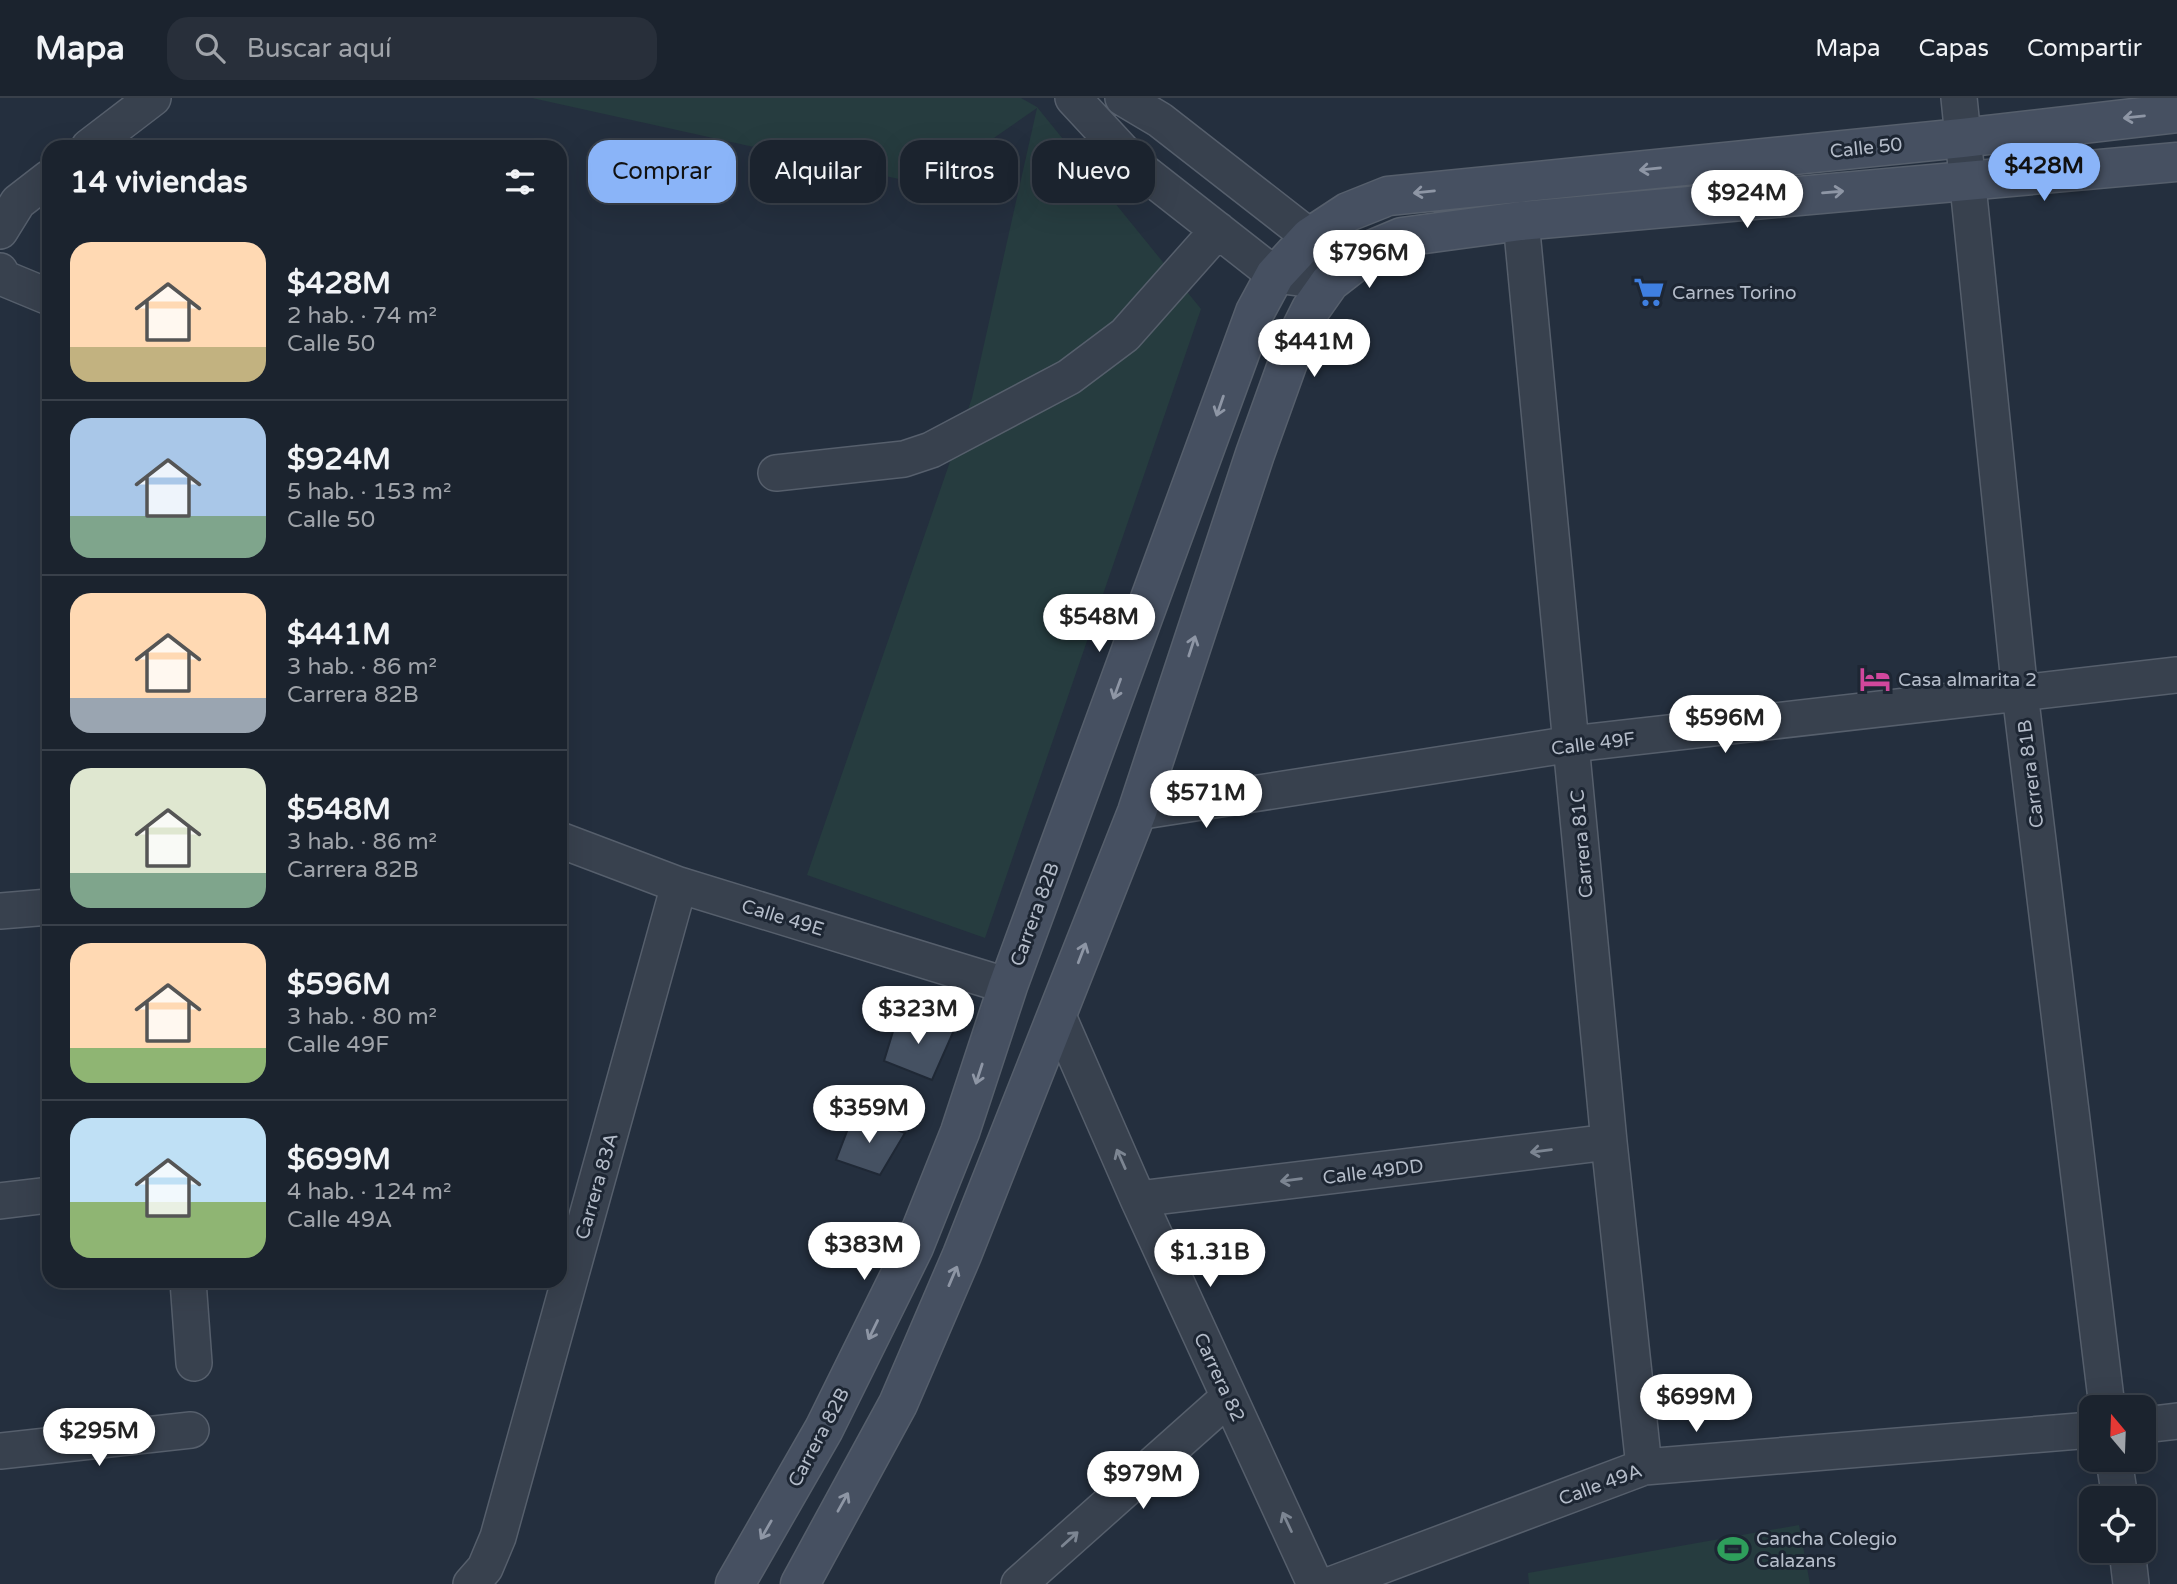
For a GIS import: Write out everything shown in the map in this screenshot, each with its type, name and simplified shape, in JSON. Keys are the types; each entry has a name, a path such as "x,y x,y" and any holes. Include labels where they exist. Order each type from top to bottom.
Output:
{"street":[{"path":"98,140 153,98"},
{"path":"1073,98 1136,166 1275,275 1331,282"},
{"path":"1123,98 1163,109 1310,237 1331,282"},
{"name":"Carrera 81B","path":"1959,98 2020,693 2107,1395"},
{"name":"Calle 50","path":"1348,212 1388,196 1962,138 2177,113"},
{"path":"800,1584 898,1404 962,1255 1137,812 1255,454 1297,337 1311,309 1331,282 1371,250 1402,237 1521,221 2177,162"},
{"path":"0,231 18,202 42,183"},
{"name":"Carrera 82B","path":"735,1584 824,1429 914,1247 960,1132 1008,986 1255,312 1275,275 1310,237 1348,212"},
{"name":"Carrera 81C","path":"1521,221 1609,1142 1644,1467"},
{"path":"776,473 904,459 931,450 1069,377 1125,335 1218,230"},
{"path":"0,271 3,278 42,294"},
{"name":"Calle 49F","path":"1137,812 1572,744 2177,675"},
{"name":"Calle 49E","path":"567,843 679,885 1008,986"},
{"name":"Carrera 83A","path":"478,1576 498,1537 679,885"},
{"path":"0,911 42,908"},
{"name":"Carrera 82","path":"1058,1016 1138,1199 1315,1584"},
{"name":"Calle 49DD","path":"1138,1199 1609,1142"},
{"path":"0,1201 42,1196"},
{"path":"189,1288 194,1363"},
{"path":"1019,1584 1229,1397"},
{"path":"2156,1424 2177,1421"},
{"path":"0,1451 191,1430"},
{"name":"Calle 49A","path":"1333,1584 1644,1467 2079,1431"},
{"path":"2129,1563 2131,1584"}],"green space":[{"path":"532,98 1021,98 1037,107 1064,140 1032,140 1032,203 1115,203 1201,309 985,938 807,875 972,398 1016,203 1018,203 1037,108 991,140 900,140 900,179 886,176 886,140 750,140 750,146 736,143 736,140 722,140"},
{"name":"Cancha Colegio Calazans","path":"1799,1525 1810,1584 1529,1584 1528,1573"}],"building":[{"path":"898,1015 955,1028 932,1080 884,1061"},
{"path":"854,1113 905,1133 880,1175 836,1160"}],"place":[{"name":"Carnes Torino","path":"1649,292"},
{"name":"Casa almarita 2","path":"1875,679"},
{"name":"Cancha Colegio Calazans","path":"1733,1549"}]}
